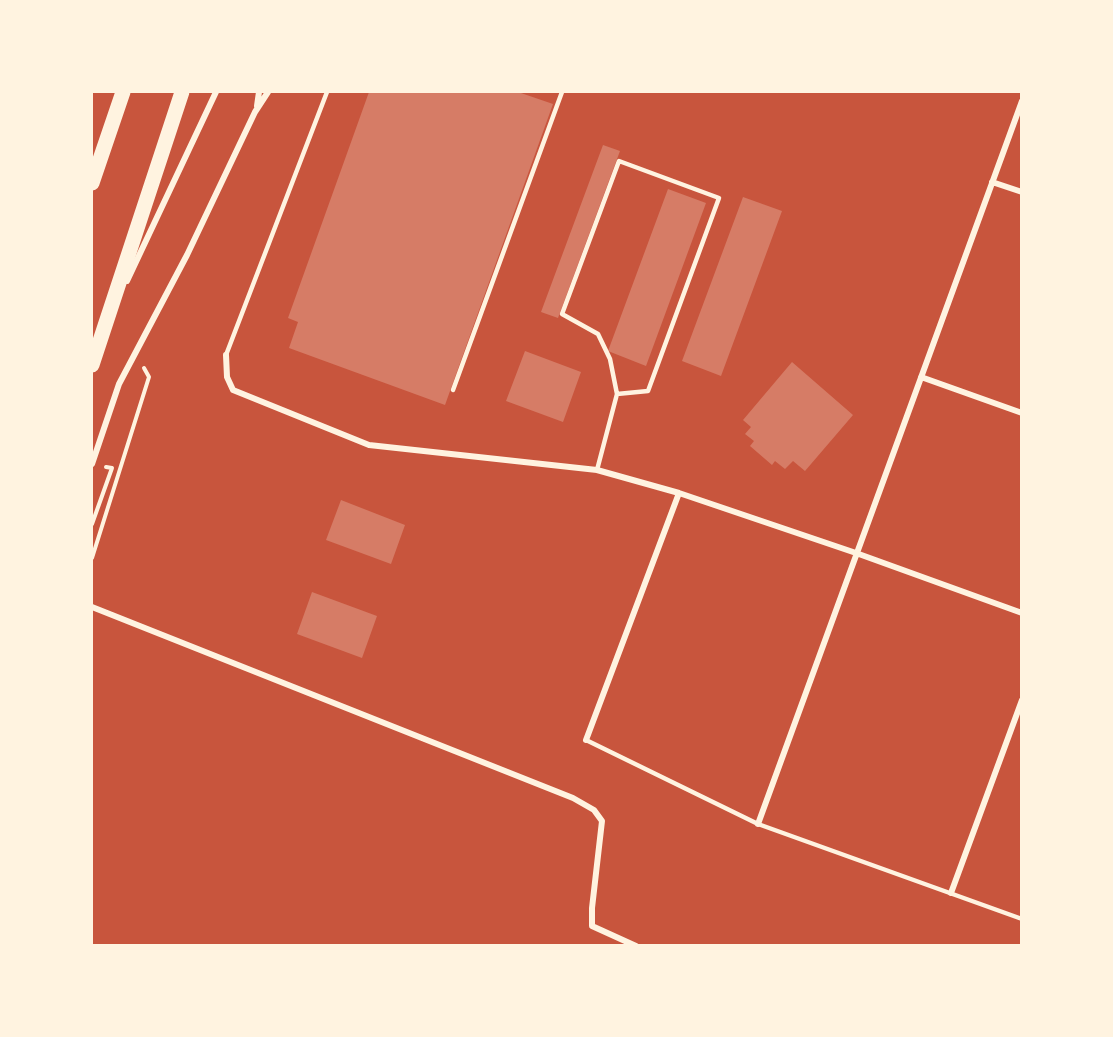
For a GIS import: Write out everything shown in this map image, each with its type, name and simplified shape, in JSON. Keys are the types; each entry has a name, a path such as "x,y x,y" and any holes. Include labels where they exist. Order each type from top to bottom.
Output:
{"main road":[{"path":"92,183 123,92"},
{"path":"92,365 182,92"}],"street":[{"path":"100,340 149,231 217,92"},
{"path":"255,112 260,92"},
{"path":"92,464 119,384 187,255 255,112 268,92"},
{"path":"758,824 1022,101"},
{"path":"992,182 1022,192"},
{"path":"226,355 227,377 233,390 369,445 597,470 679,493 856,552 1022,613"},
{"path":"921,376 1022,413"},
{"path":"586,740 679,493"},
{"path":"92,607 573,798 594,810 602,821 591,908 592,926 636,945"},
{"path":"951,893 1022,700"}],"lane":[{"path":"226,355 327,92"},
{"path":"453,390 562,92"},
{"path":"597,470 617,394 610,359 598,334 562,314 619,161 719,198 648,391 617,394"},
{"path":"586,740 758,824 1022,919"}],"path":[{"path":"92,558 148,377 137,350"},
{"path":"92,524 112,468"}],"building":[{"path":"369,92 518,92 553,104 445,405 289,348 298,322 288,318"},
{"path":"603,145 620,151 558,318 541,312"},
{"path":"668,189 706,203 646,366 608,351"},
{"path":"743,197 782,211 721,376 682,361"},
{"path":"525,351 581,372 563,422 506,401"},
{"path":"792,362 853,415 805,471 793,461 785,469 775,461 772,465 750,446 754,441 745,434 751,427 743,420"},
{"path":"341,500 405,525 391,564 326,540"},
{"path":"312,592 377,616 362,658 297,634"}]}
